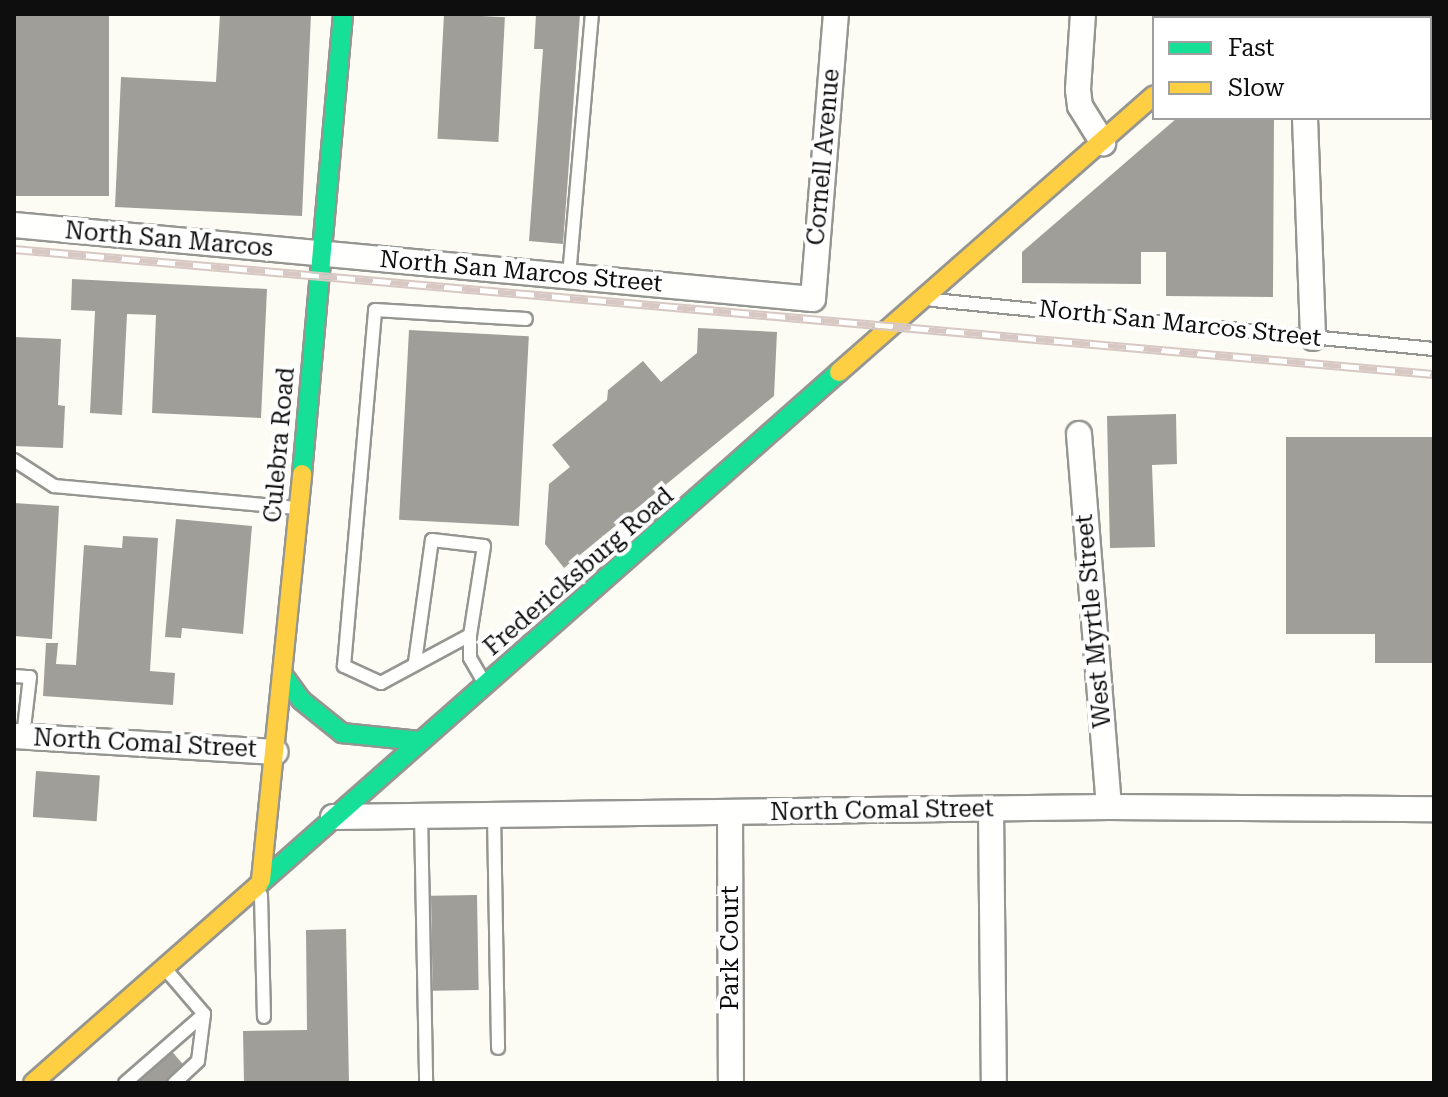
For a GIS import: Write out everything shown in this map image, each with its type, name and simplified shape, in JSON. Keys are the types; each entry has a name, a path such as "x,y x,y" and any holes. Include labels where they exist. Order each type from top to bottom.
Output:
{"main road":[{"name":"Culebra Road","path":"261,880 324,254 343,14"},
{"name":"Fredericksburg Road","path":"43,1080 330,817 926,300 1152,97"},
{"path":"283,675 301,700 342,733 420,741"}],"street":[{"name":"Cornell Avenue","path":"813,299 836,14"},
{"path":"1083,14 1079,98 1103,143"},
{"path":"1305,120 1313,338"},
{"name":"North San Marcos","path":"14,225 324,254"},
{"name":"North San Marcos Street","path":"324,254 813,299"},
{"name":"West Myrtle Street","path":"1079,434 1109,807"},
{"name":"North Comal Street","path":"18,737 276,752"},
{"name":"North Comal Street","path":"330,817 1109,807 1434,809"},
{"path":"991,809 994,1083"},
{"name":"Park Court","path":"730,813 731,1083"}],"lane":[{"path":"569,276 592,14"},
{"name":"North San Marcos Street","path":"926,300 1434,349"},
{"path":"470,635 381,683 344,666 375,310 526,319"},
{"path":"14,460 54,486 298,508"},
{"path":"415,662 432,540 484,546 470,635 470,658 486,684"},
{"path":"14,676 30,677 18,737"},
{"path":"421,814 426,1083"},
{"path":"494,815 498,1048"},
{"path":"261,880 264,1017"},
{"path":"164,966 204,1014 198,1061 174,1083"},
{"path":"125,1083 204,1014"}],"building":[{"path":"14,14 109,14 109,196 14,196"},
{"path":"220,14 311,14 302,216 115,207 121,77 216,82"},
{"path":"444,14 505,17 498,142 437,139"},
{"path":"536,14 580,14 563,244 529,241 543,49 534,49"},
{"path":"1175,120 1274,120 1273,297 1166,296 1166,252 1141,252 1141,284 1022,283 1022,252"},
{"path":"72,279 267,289 261,418 152,413 156,315 127,314 122,415 90,413 95,311 71,310"},
{"path":"698,328 777,332 774,396 564,568 545,544 549,484 570,467 552,445 607,400 608,390 643,361 661,382 697,353"},
{"path":"409,330 529,336 519,526 399,520"},
{"path":"14,337 61,339 58,405 65,406 63,448 14,446"},
{"path":"1176,414 1177,464 1152,465 1155,547 1110,548 1107,416"},
{"path":"1286,437 1434,437 1434,663 1375,663 1375,634 1286,634"},
{"path":"14,503 59,506 52,639 14,636"},
{"path":"176,519 252,526 243,634 182,628 181,638 165,637"},
{"path":"123,536 158,538 150,671 175,673 173,705 43,696 46,643 58,643 56,664 76,665 84,545 122,548"},
{"path":"36,771 100,775 97,821 33,817"},
{"path":"477,895 479,990 433,991 431,896"},
{"path":"346,929 349,1083 244,1083 243,1031 307,1030 306,930"},
{"path":"169,1048 187,1069 171,1083 128,1083"}],"railway":[{"path":"14,249 1434,374"}],"traffic: fast":[{"path":"302,474 343,14"},
{"path":"258,885 839,372"},
{"path":"283,675 301,700 342,733 420,741"}],"traffic: slow":[{"path":"839,372 1152,97"},
{"path":"261,880 302,474"},
{"path":"33,1083 258,885"}]}
